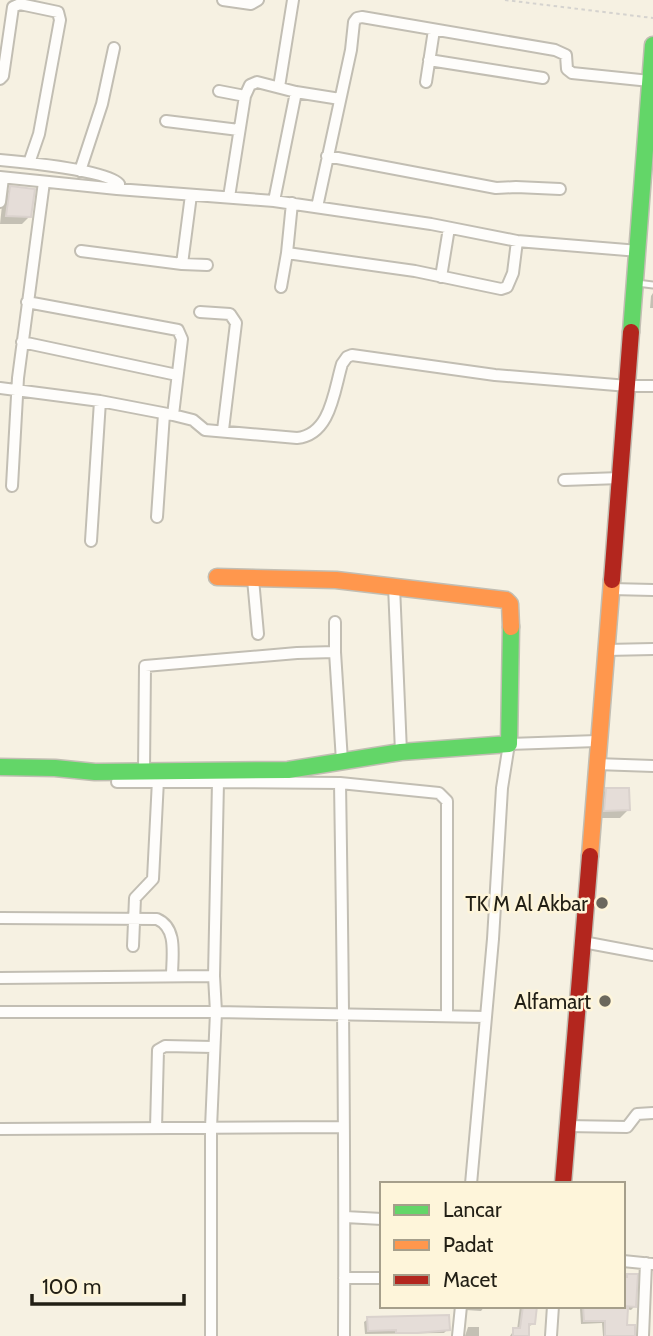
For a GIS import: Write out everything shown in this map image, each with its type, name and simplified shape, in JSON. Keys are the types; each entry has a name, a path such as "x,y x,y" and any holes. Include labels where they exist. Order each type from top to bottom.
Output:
{"street":[{"path":"223,0 251,4 258,0"},
{"path":"279,87 293,0"},
{"path":"0,79 3,76 13,7 20,4 58,12 60,20 39,134 29,163"},
{"path":"317,207 354,22 357,18 559,51 566,55 569,71 577,74 652,81"},
{"path":"426,82 434,30"},
{"path":"563,1182 628,386 634,283 649,148 653,45"},
{"path":"80,171 102,104 114,48"},
{"path":"429,60 543,78"},
{"path":"229,197 245,96 253,82 340,99"},
{"path":"219,91 245,96"},
{"path":"274,201 296,92"},
{"path":"166,121 239,130"},
{"path":"327,156 496,188 560,189"},
{"path":"0,160 80,171 115,179 119,185 117,189"},
{"path":"0,202 2,177 292,203 517,241 639,251"},
{"path":"12,486 22,342 44,182"},
{"path":"182,264 191,195"},
{"path":"281,287 292,203"},
{"path":"440,277 449,228"},
{"path":"287,253 501,289 507,287 513,273 517,241"},
{"path":"81,251 207,265"},
{"path":"27,302 178,330 182,338 168,414 157,517"},
{"path":"200,312 230,314 236,323 223,430"},
{"path":"22,342 177,375"},
{"path":"0,388 100,401 168,414 193,420 204,429 305,437 323,424 342,364 352,355 495,374 653,386"},
{"path":"91,541 100,401"},
{"path":"564,480 620,478"},
{"path":"217,577 298,577 497,598 510,604 509,744 502,788 471,1182"},
{"path":"253,579 258,634"},
{"path":"394,586 401,752"},
{"path":"611,589 653,590"},
{"path":"335,622 342,761"},
{"path":"606,650 653,649"},
{"path":"144,771 145,667 297,653 335,653"},
{"path":"0,767 95,772 288,770 401,752 597,741"},
{"path":"596,764 653,766"},
{"path":"117,782 158,780 340,783 439,793 447,801 447,1016"},
{"path":"133,946 135,898 153,879 158,780"},
{"path":"212,1336 211,1128 216,1012 218,782"},
{"path":"340,783 344,1014 344,1336"},
{"path":"0,918 157,919 169,927 172,933 173,976"},
{"path":"583,942 653,955"},
{"path":"0,978 215,976"},
{"path":"0,1012 216,1012 486,1017"},
{"path":"156,1128 158,1050 165,1046 213,1048"},
{"path":"566,1126 627,1127 637,1114 653,1112"},
{"path":"0,1129 342,1127"},
{"path":"345,1217 380,1219"},
{"path":"625,1261 649,1264 643,1336"},
{"path":"344,1278 380,1278"},
{"path":"458,1336 461,1308"},
{"path":"551,1336 553,1308"}],"lane":[{"path":"634,283 653,285"}],"path":[{"path":"505,0 653,18"}],"building":[{"path":"10,186 35,189 31,217 6,216"},
{"path":"606,788 629,788 630,810 604,811"},
{"path":"627,1274 638,1274 636,1307 625,1306"},
{"path":"523,1308 537,1308 535,1324 529,1324 529,1336 513,1336 513,1328 520,1328"},
{"path":"583,1308 628,1308 627,1325 635,1325 635,1336 605,1336 605,1321 584,1321"},
{"path":"449,1315 450,1330 417,1333 396,1333 396,1330 368,1331 367,1317"}],"traffic: fast":[{"path":"631,332 653,45"},
{"path":"0,767 95,772 288,770 401,752 509,744 511,627"}],"traffic: slow":[{"path":"217,577 336,580 506,600 510,604 511,627"},
{"path":"590,856 612,580"}],"traffic: jam":[{"path":"612,580 631,332"},
{"path":"563,1182 590,856"}],"place":[{"name":"TK M Al Akbar","path":"602,903"},
{"name":"Alfamart","path":"605,1001"}]}
